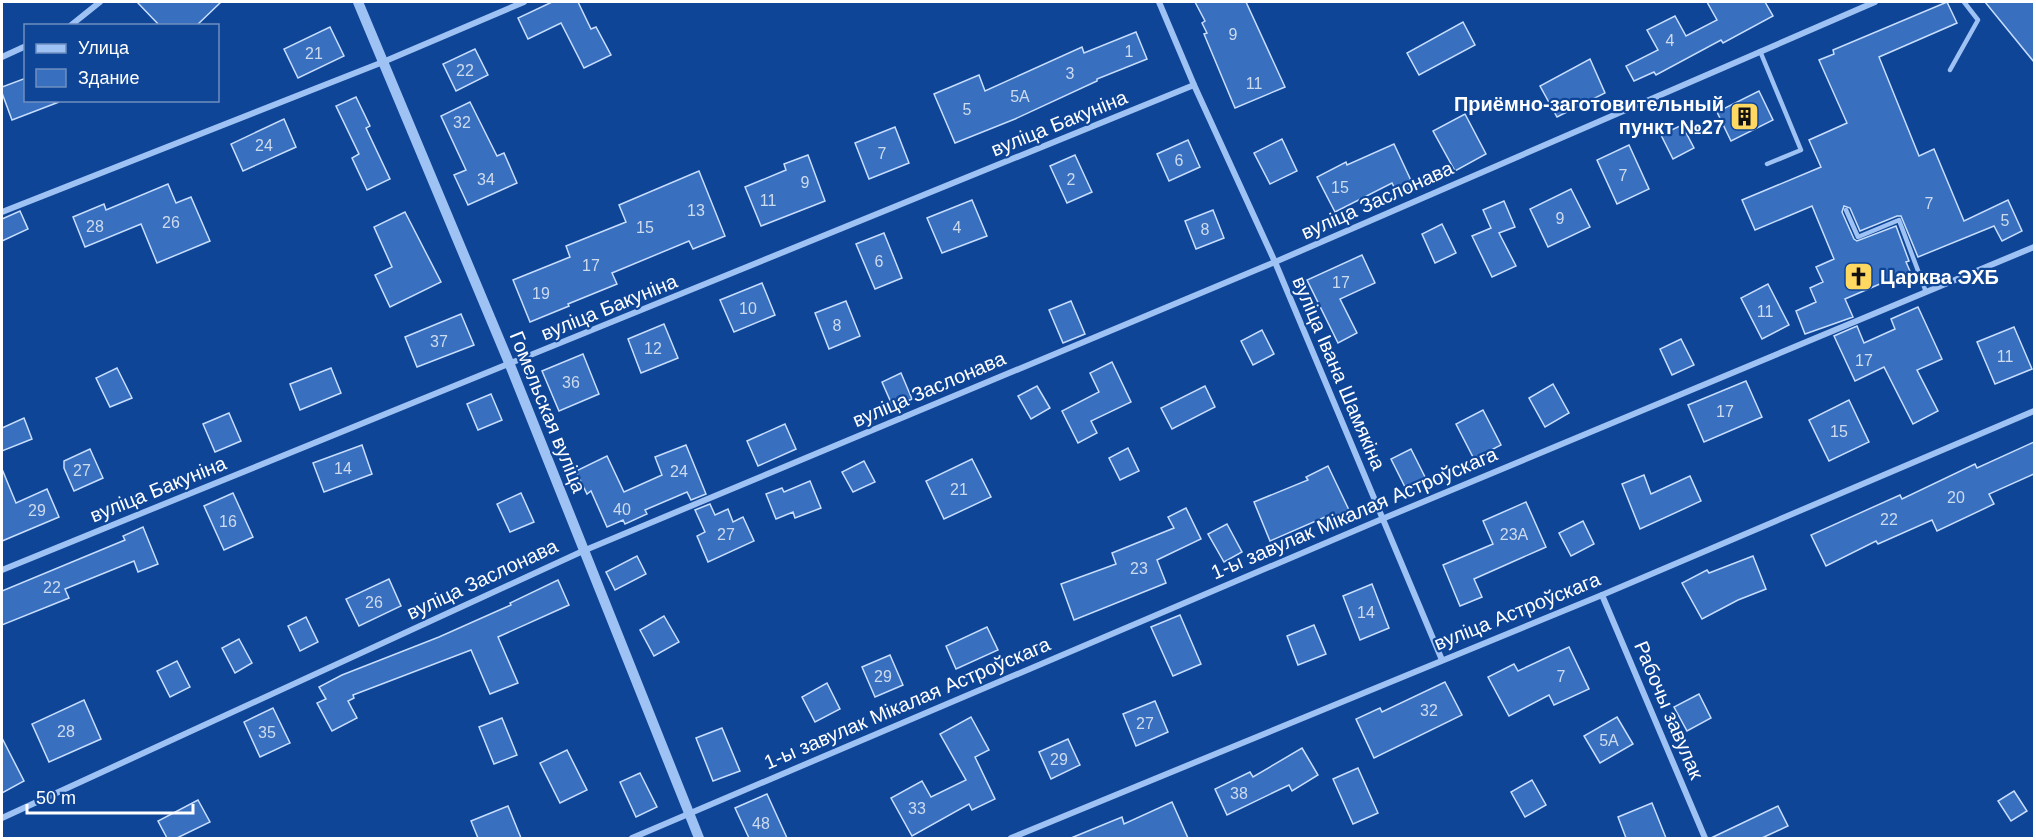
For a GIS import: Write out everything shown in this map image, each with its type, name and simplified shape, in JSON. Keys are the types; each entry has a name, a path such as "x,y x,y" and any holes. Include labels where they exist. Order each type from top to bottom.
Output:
{"street":[{"path":"72,24 100,2"},
{"name":"Гомельская вуліца","path":"358,2 510,364 699,838"},
{"path":"2,212 384,62 524,2"},
{"name":"вуліца Івана Шамякіна","path":"1159,2 1194,86 1275,262 1442,660"},
{"name":"вуліца Заслонава","path":"2,818 584,551 1275,262 1875,2"},
{"path":"2,57 24,47"},
{"name":"вуліца Бакуніна","path":"2,570 1194,86"},
{"name":"1-ы завулак Мікалая Астроўскага","path":"688,813 1382,519 2034,247"},
{"name":"вуліца Астроўскага","path":"1011,838 1602,595 2034,411"},
{"name":"Рабочы завулак","path":"1602,595 1705,838"},
{"path":"632,838 688,813"}],"lane":[{"path":"1950,70 1978,20 1964,2"},
{"path":"1760,51 1801,150 1767,164"},
{"path":"1846,210 1858,237 1899,220 1926,292"}],"building":[{"path":"137,2 221,2 198,24 158,24"},
{"path":"552,2 578,2 591,29 596,27 611,55 584,68 561,23 528,39 518,18"},
{"path":"1195,2 1246,2 1285,87 1235,108 1204,34 1207,33 1202,23 1205,21"},
{"path":"1707,2 1765,2 1773,16 1723,43 1721,40 1656,75 1654,72 1634,81 1626,66 1658,50 1647,30 1675,16 1686,36 1717,20"},
{"path":"1947,2 1957,23 1879,57 1919,156 1934,149 1964,221 2008,200 2022,231 2002,241 1994,226 1918,257 1901,216 1860,231 1850,208 1844,206 1842,212 1857,241 1896,226 1909,261 1906,262 1910,271 1845,299 1853,317 1805,334 1796,311 1816,302 1810,288 1823,282 1816,267 1834,259 1812,206 1755,230 1742,200 1821,167 1809,140 1847,123 1819,60 1834,54 1833,50"},
{"path":"1985,2 2034,2 2034,62"},
{"path":"1463,22 1475,45 1419,75 1407,53"},
{"path":"330,27 344,56 298,78 284,49"},
{"path":"1136,32 1147,59 1097,79 1015,119 955,143 934,94 979,75 985,91 1082,47 1084,53"},
{"path":"475,49 488,75 456,91 443,64"},
{"path":"1590,59 1605,93 1557,117 1540,86"},
{"path":"24,79 24,102 59,102 12,120 2,87"},
{"name":"Приёмно-заготовительный пункт №27","path":"1759,91 1773,120 1731,141 1717,112"},
{"path":"356,97 370,126 366,128 390,179 367,190 352,158 359,154 336,106"},
{"path":"470,102 497,156 504,153 517,183 468,205 454,175 466,170 441,116"},
{"path":"1465,114 1486,154 1455,171 1433,131"},
{"path":"284,119 296,147 243,171 231,144"},
{"path":"1682,125 1694,148 1673,159 1661,135"},
{"path":"895,127 909,163 869,179 855,143"},
{"path":"1282,139 1297,171 1270,184 1254,153"},
{"path":"1188,140 1200,167 1169,181 1157,154"},
{"path":"1394,144 1414,187 1398,195 1392,183 1335,212 1317,177 1346,162 1347,165"},
{"path":"1629,145 1649,189 1617,204 1597,160"},
{"path":"808,155 825,201 761,226 745,187 786,170 784,164"},
{"path":"1075,155 1092,192 1067,203 1050,166"},
{"path":"699,171 725,236 693,249 689,241 612,273 617,284 530,322 513,280 570,257 566,246 626,222 619,205"},
{"path":"168,184 176,203 191,197 210,241 157,263 141,224 85,247 73,217 104,204 106,210"},
{"path":"1571,189 1590,227 1548,247 1530,209"},
{"path":"972,200 987,236 942,253 927,218"},
{"path":"1504,201 1515,227 1499,233 1516,266 1492,277 1472,236 1491,228 1483,210"},
{"path":"1213,210 1224,238 1196,249 1185,221"},
{"path":"20,211 28,229 2,241 2,219"},
{"path":"405,212 441,282 390,307 375,275 392,267 374,227"},
{"path":"1442,224 1456,253 1435,263 1422,234"},
{"path":"884,233 902,278 875,289 856,244"},
{"path":"1362,255 1375,283 1340,299 1357,333 1338,343 1307,280"},
{"path":"762,283 775,315 734,332 720,300"},
{"path":"1768,284 1789,325 1762,339 1741,298"},
{"path":"846,301 860,336 829,349 815,313"},
{"path":"1071,301 1085,334 1063,343 1049,310"},
{"path":"1918,307 1942,359 1917,370 1938,411 1913,424 1884,367 1855,381 1834,336 1857,326 1864,343 1895,329 1891,319"},
{"path":"461,314 474,345 417,367 405,337"},
{"path":"664,324 678,358 641,373 628,339"},
{"path":"2014,327 2032,369 1995,384 1977,342"},
{"path":"1262,330 1274,354 1253,365 1241,341"},
{"path":"1681,339 1694,365 1672,375 1660,349"},
{"path":"583,354 599,394 559,411 542,371"},
{"path":"1112,362 1131,402 1091,421 1097,433 1078,443 1062,411 1099,392 1090,373"},
{"path":"117,368 132,398 110,407 96,378"},
{"path":"331,368 341,393 300,410 290,384"},
{"path":"901,373 912,399 893,407 882,382"},
{"path":"1746,381 1762,417 1704,442 1688,405"},
{"path":"1553,384 1569,413 1545,427 1529,398"},
{"path":"1037,386 1050,408 1031,419 1018,396"},
{"path":"1205,386 1215,407 1172,429 1161,408"},
{"path":"491,394 502,420 478,430 467,404"},
{"path":"1849,400 1869,442 1829,461 1809,420"},
{"path":"1483,410 1501,445 1474,459 1456,424"},
{"path":"229,413 241,441 215,452 203,424"},
{"path":"24,418 32,439 2,451 2,428"},
{"path":"785,424 796,449 758,466 747,441"},
{"path":"2034,442 2034,474 1989,494 1994,504 1937,531 1932,520 1878,544 1876,541 1826,566 1811,535 1900,495 1902,499 1975,464 1977,468"},
{"path":"362,445 372,474 324,492 313,463"},
{"path":"686,445 706,494 691,500 687,492 645,510 647,514 625,524 623,520 607,527 591,491 587,494 576,471 607,456 624,492 662,475 655,457"},
{"path":"1128,448 1139,471 1120,480 1109,458"},
{"path":"90,449 103,478 74,491 64,468 64,461"},
{"path":"1411,449 1426,479 1406,489 1391,459"},
{"path":"972,459 991,497 944,519 926,481"},
{"path":"864,461 875,482 853,492 842,472"},
{"path":"1328,466 1349,510 1327,520 1325,517 1270,541 1254,502 1308,480 1306,477"},
{"path":"2,469 16,503 47,489 59,517 2,541"},
{"path":"1644,475 1651,494 1690,476 1701,501 1640,529 1622,484"},
{"path":"810,481 821,508 795,518 793,512 776,519 766,494 782,488 784,492"},
{"path":"233,493 253,537 224,550 204,506"},
{"path":"521,493 534,522 510,532 497,504"},
{"path":"1526,502 1546,547 1474,579 1482,597 1460,606 1443,565 1493,544 1483,521"},
{"path":"710,504 715,515 728,509 733,522 743,517 754,541 708,562 697,536 705,532 695,510"},
{"path":"1186,508 1201,539 1157,560 1166,583 1074,620 1061,584 1116,564 1112,553 1174,528 1168,517"},
{"path":"1583,521 1594,544 1571,556 1559,533"},
{"path":"1227,524 1242,552 1224,562 1208,534"},
{"path":"143,527 158,564 138,572 134,561 65,589 69,598 2,625 2,591 125,540 123,536"},
{"path":"637,556 646,574 615,590 606,572"},
{"path":"1753,556 1766,589 1738,600 1702,619 1682,583 1707,570 1709,573"},
{"path":"389,579 401,606 359,626 346,599"},
{"path":"558,580 569,605 498,637 518,683 490,694 471,650 353,695 354,698 348,701 357,718 332,731 317,703 326,699 319,687 342,675 439,637 511,605 510,603"},
{"path":"1372,584 1389,628 1360,640 1343,596"},
{"path":"1180,615 1201,664 1173,676 1151,627"},
{"path":"664,616 679,642 654,656 640,630"},
{"path":"306,617 318,642 300,651 288,626"},
{"path":"1314,625 1326,654 1298,665 1287,636"},
{"path":"987,627 998,650 956,669 946,646"},
{"path":"239,639 252,663 235,673 222,648"},
{"path":"1569,647 1589,689 1554,705 1549,695 1509,716 1488,677 1514,664 1518,671"},
{"path":"890,655 903,685 875,697 862,667"},
{"path":"177,661 190,687 170,697 157,671"},
{"path":"1445,682 1462,715 1374,758 1356,719 1380,708 1382,712"},
{"path":"827,683 840,709 815,722 802,697"},
{"path":"1699,694 1711,718 1687,731 1674,707"},
{"path":"84,700 101,739 49,762 32,724"},
{"path":"1155,701 1168,732 1136,746 1123,714"},
{"path":"273,708 290,743 260,757 244,722"},
{"path":"971,717 989,750 975,757 995,799 972,810 969,804 912,836 891,798 922,781 931,797 966,780 940,734"},
{"path":"1617,717 1633,744 1600,763 1584,736"},
{"path":"502,718 517,755 494,764 479,727"},
{"path":"722,728 740,771 713,781 696,738"},
{"path":"2,738 24,781 2,793"},
{"path":"1068,739 1080,765 1051,779 1039,752"},
{"path":"1302,748 1318,775 1292,791 1289,785 1227,815 1215,789 1250,772 1253,777"},
{"path":"567,750 587,790 560,803 540,763"},
{"path":"1358,768 1378,813 1353,824 1333,779"},
{"path":"640,773 657,807 636,817 620,782"},
{"path":"1532,780 1546,805 1525,817 1511,792"},
{"path":"2014,791 2027,811 2011,821 1998,801"},
{"path":"767,794 787,838 749,838 735,808"},
{"path":"198,800 210,822 177,838 167,838 158,821"},
{"path":"1172,802 1188,838 1071,838 1122,817 1124,824"},
{"path":"1652,803 1666,838 1626,838 1618,817"},
{"path":"508,806 521,838 478,838 471,821"},
{"path":"1778,806 1788,826 1762,838 1711,838"}],"place":[{"name":"Приёмно-заготовительный пункт №27","path":"1745,116"},
{"name":"Царква ЭХБ","path":"1859,277"}]}
